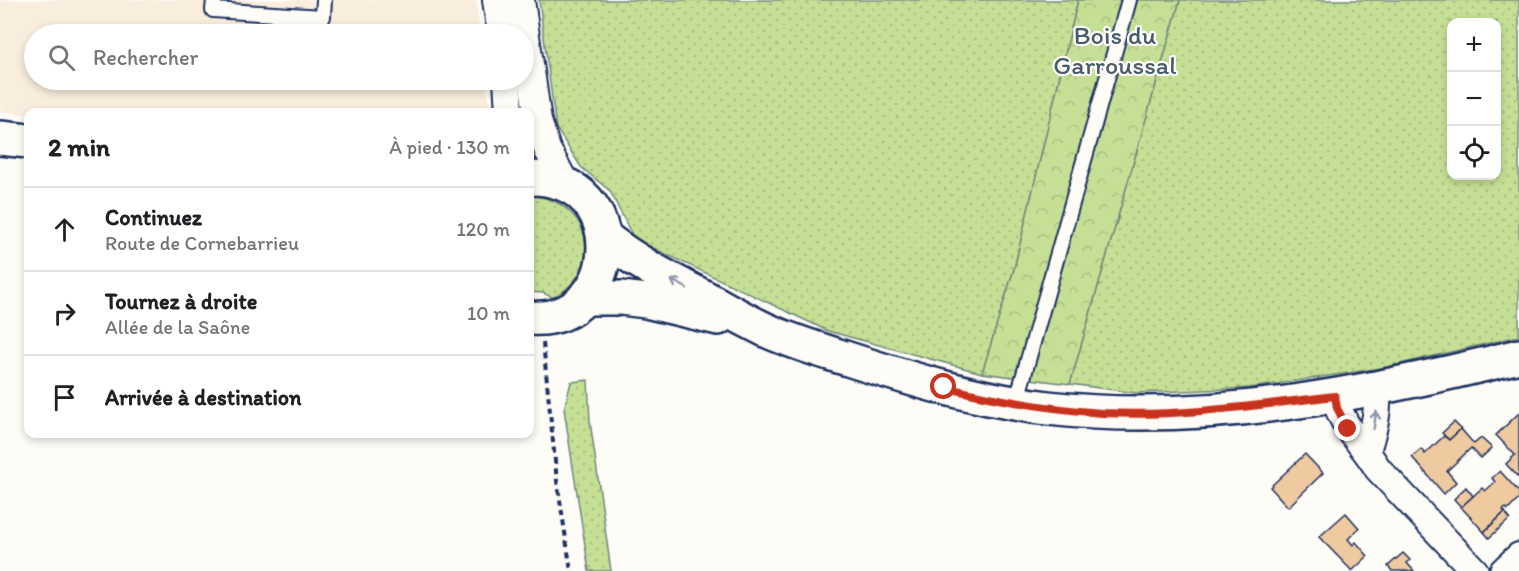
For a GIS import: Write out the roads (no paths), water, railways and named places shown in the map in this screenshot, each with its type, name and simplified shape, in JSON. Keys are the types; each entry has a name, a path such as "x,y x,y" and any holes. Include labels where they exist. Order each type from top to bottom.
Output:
{"main road":[{"path":"0,138 24,141"},
{"path":"534,178 545,178 566,184 584,197 597,215 604,237 605,253 601,270 594,285 584,298 564,312 535,318"},
{"path":"604,237 655,271 768,330 817,349 902,376 1016,403 1094,412 1164,413 1223,409 1335,396 1420,380 1519,356"},
{"path":"584,298 646,301 768,330"}],"street":[{"path":"496,0 500,24"},
{"path":"521,0 524,24"},
{"path":"508,90 509,108"},
{"path":"534,90 538,121 547,149 566,184"},
{"path":"1367,451 1376,418 1378,400 1376,388"},
{"path":"1335,396 1337,408 1348,429 1367,451 1378,469 1475,571"},
{"path":"1503,571 1519,556"}],"lane":[{"path":"214,0 213,10 323,17 324,0"},
{"path":"1016,403 1129,0"}],"park label":[{"name":"Bois du Garroussal","path":"1115,50"}]}
